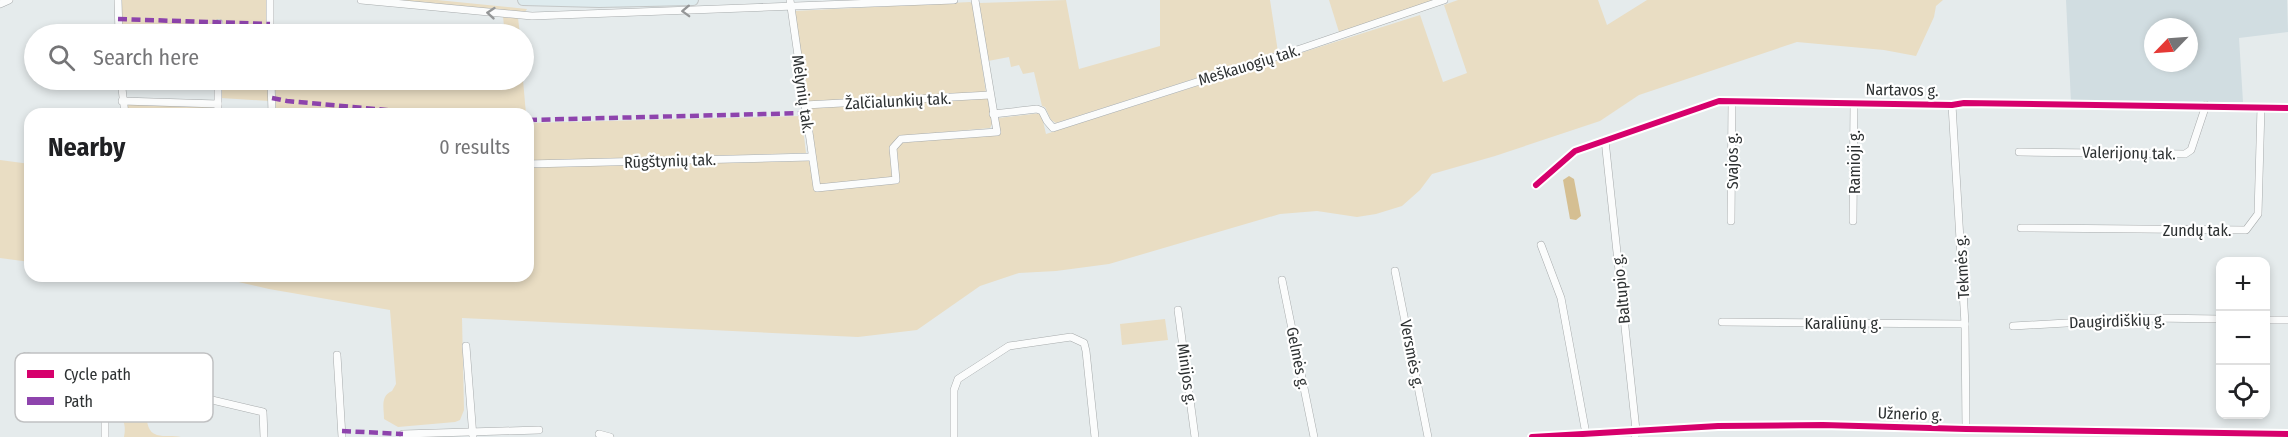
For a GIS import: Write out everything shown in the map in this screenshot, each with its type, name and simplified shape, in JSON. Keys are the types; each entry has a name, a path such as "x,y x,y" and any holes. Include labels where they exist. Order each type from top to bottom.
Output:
{"main road":[{"path":"523,0 599,2 693,0"}],"street":[{"path":"0,4 9,0"},
{"path":"118,0 119,24"},
{"path":"270,0 270,24"},
{"path":"361,0 532,16 791,4 954,0"},
{"path":"975,0 993,114"},
{"name":"Meškauogių tak.","path":"993,114 1037,109 1042,111 1053,128 1444,0"},
{"name":"Mėlynių tak.","path":"791,4 817,188 896,180 893,148 901,139 997,132 993,114"},
{"path":"121,90 124,108"},
{"path":"218,90 218,108"},
{"path":"271,90 272,108"},
{"name":"Žalčialunkių tak.","path":"805,105 990,95"},
{"name":"Svajos g.","path":"1731,221 1732,100"},
{"path":"122,101 218,104"},
{"name":"Nartavos g.","path":"1536,185 1575,151 1719,101 1952,105 1964,103 2206,105 2288,108"},
{"name":"Ramioji g.","path":"1853,221 1854,103"},
{"name":"Tekmės g.","path":"1952,105 1965,324 1966,429"},
{"name":"Valerijonų tak.","path":"2019,152 2185,154 2191,150 2206,105"},
{"name":"Zundų tak.","path":"2021,228 2246,230 2258,214 2261,107"},
{"name":"Baltupio g.","path":"1605,140 1635,434"},
{"name":"Rūgštynių tak.","path":"534,164 811,157"},
{"path":"1541,245 1561,298 1586,434"},
{"name":"Versmės g.","path":"1395,271 1428,437"},
{"name":"Gelmės g.","path":"1282,279 1314,437"},
{"name":"Minijos g.","path":"1178,310 1195,437"},
{"name":"Daugirdiškių g.","path":"2013,326 2153,318 2216,319"},
{"path":"2270,320 2288,320"},
{"name":"Karaliūnų g.","path":"1722,322 1965,324"},
{"path":"954,437 954,390 958,379 1009,346 1071,337 1083,343 1086,351 1095,437"},
{"path":"466,346 473,434"},
{"path":"337,355 342,437"},
{"path":"213,400 263,412 264,437"},
{"name":"Užnerio g.","path":"1532,437 1635,434 1718,426 1823,425 2288,434"},
{"path":"1921,437 1922,428"},
{"path":"403,434 473,434 539,430"},
{"path":"599,434 610,437"}],"shaded area":[{"path":"121,0 267,0 268,24 122,24"},
{"path":"396,0 437,0 527,9 525,12"},
{"path":"1066,0 1079,69 1160,46 1160,0 1270,0 1278,52 1056,123 1051,120 1045,107 1042,106 1034,72 1023,74 1019,65 1011,67 1009,57 988,61 979,3"},
{"path":"1329,0 1435,0 1339,32"},
{"path":"1458,0 1598,0 1607,25 1647,0 1943,0 1936,6 1934,17 1916,56 1884,50 1797,42 1639,95 1600,121 1432,174 1420,190 1402,206 1357,217 1317,211 1280,214 1109,264 1019,273 980,286 917,330 858,337 462,318 464,410 460,420 455,422 398,427 384,419 384,399 396,384 390,310 238,282 534,282 534,167 809,161 815,190 897,183 899,182 897,148 899,143 1000,134 998,118 1041,113 1046,134 1420,15 1443,82 1467,73 1444,5"},
{"path":"2066,0 2287,0 2288,32 2239,38 2243,102 2071,102"},
{"path":"970,2 973,4 986,93 807,103 795,11"},
{"path":"503,17 518,18 519,24 504,24"},
{"path":"221,90 269,90 269,101 221,98"},
{"path":"275,90 524,90 525,108 276,108"},
{"path":"987,97 993,122 990,128 900,136 892,145 893,177 818,185 807,107"},
{"path":"128,103 213,105 214,108 125,108"},
{"path":"800,116 806,153 534,161 534,123"},
{"path":"0,160 24,163 24,261 0,258"},
{"path":"1569,176 1574,179 1581,216 1576,220 1570,219 1563,180"},
{"path":"1165,319 1168,340 1122,345 1120,324"},
{"path":"123,422 147,422 151,432 157,435 181,437 124,437"}],"marked path":[{"path":"118,19 270,24"},
{"path":"272,98 365,108"},
{"path":"534,120 806,113"},
{"path":"342,431 403,434"}],"cycle path":[{"path":"1536,185 1575,151 1719,101 2288,108"},
{"path":"1532,437 1718,426 1823,425 2288,434"}]}
